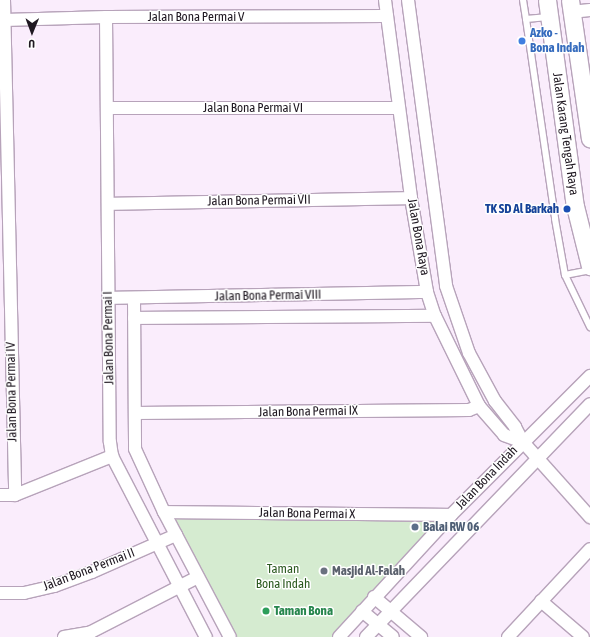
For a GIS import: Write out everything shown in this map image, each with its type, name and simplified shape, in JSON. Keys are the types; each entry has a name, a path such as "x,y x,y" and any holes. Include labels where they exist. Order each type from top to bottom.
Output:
{"main road":[{"name":"Jalan Karang Tengah Raya","path":"571,3 590,139"},
{"name":"Jalan Karang Tengah Raya","path":"548,8 575,206 590,266"}],"street":[{"name":"Jalan Bona Permai IV","path":"4,0 15,495"},
{"name":"Jalan Bona Raya","path":"385,0 411,198 427,292 435,316 480,406 504,435 522,442"},
{"name":"Jalan Bona Raya","path":"408,0 446,286 469,352 495,401 516,427 522,442 590,517"},
{"path":"571,3 590,10"},
{"name":"Jalan Bona Permai V","path":"4,20 106,17 387,16"},
{"name":"Jalan Bona Permai I","path":"106,17 110,442 112,456 206,637"},
{"name":"Jalan Bona Permai VI","path":"107,108 399,108"},
{"name":"Jalan Bona Permai VII","path":"108,204 411,198"},
{"name":"Jalan Bona Permai VIII","path":"109,298 134,299 427,292"},
{"name":"Jalan Bona Permai I","path":"134,299 135,449 164,512 230,637"},
{"name":"Jalan Bona Permai VIII","path":"134,318 435,316"},
{"name":"Jalan Bona Indah","path":"339,637 374,597 451,515 522,442 590,376"},
{"name":"Jalan Bona Indah","path":"366,637 390,610 590,404"},
{"name":"Jalan Bona Permai IX","path":"135,413 469,410 480,406"},
{"path":"0,495 15,495 112,456"},
{"name":"Jalan Bona Permai X","path":"164,512 451,515"},
{"name":"Jalan Bona Permai II","path":"0,593 24,593 54,586 92,572 176,535"},
{"path":"508,637 590,549"},
{"path":"64,637 92,635 179,586 198,577"},
{"path":"374,597 421,637"},
{"path":"541,601 583,637"},
{"path":"362,611 393,637"}],"lane":[{"path":"523,0 565,275 590,327"},
{"path":"526,19 548,8"},
{"path":"565,275 590,270"}],"green space":[{"name":"Taman Bona Indah","path":"172,518 439,520 333,637 235,637"}],"place":[{"name":"Azko - Bona Indah","path":"522,41"},
{"name":"TK SD Al Barkah","path":"567,209"},
{"name":"Balai RW 06","path":"415,527"},
{"name":"Masjid Al-Falah","path":"324,571"},
{"name":"Taman Bona","path":"266,611"}]}
